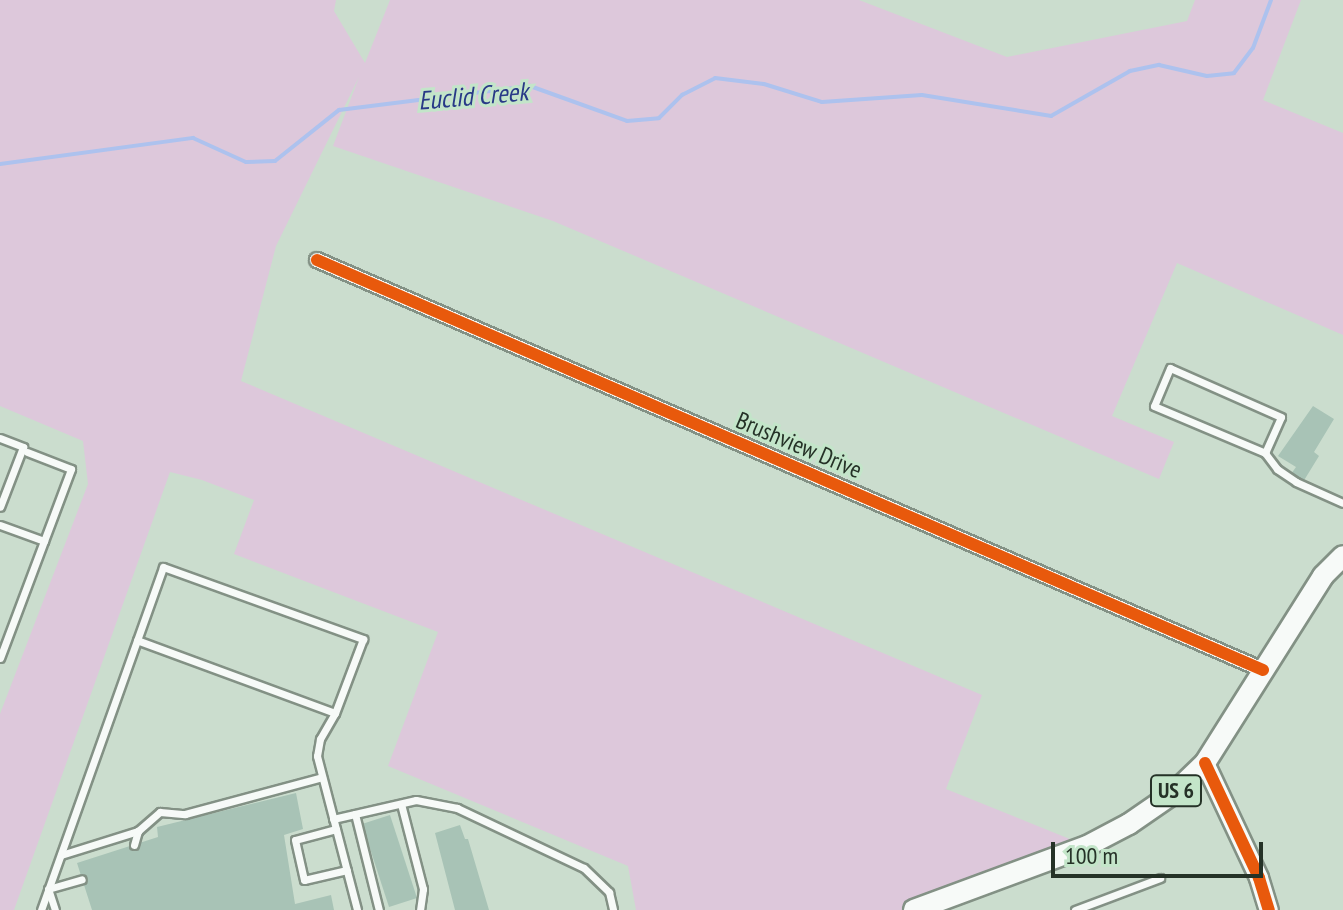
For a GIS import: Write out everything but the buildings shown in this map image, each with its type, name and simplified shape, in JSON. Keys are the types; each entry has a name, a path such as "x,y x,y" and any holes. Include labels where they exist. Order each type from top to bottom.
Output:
{"main road":[{"name":"US 6","path":"914,910 939,906 1115,832 1174,793 1205,763 1323,576 1343,556"}],"street":[{"name":"Brushview Drive","path":"317,260 1263,670"},
{"path":"1323,576 1343,542"},
{"path":"1205,763 1259,878 1269,910"}],"lane":[{"path":"1265,453 1281,417 1170,368 1154,406 1265,453 1277,469 1296,482 1343,503"},
{"path":"0,438 23,447 4,486 0,507"},
{"path":"0,658 71,469 27,452"},
{"path":"0,525 44,541"},
{"path":"41,910 163,567 363,639 335,713 320,739 317,756 357,910"},
{"path":"137,640 335,713"},
{"path":"60,855 138,831 160,812 185,814 322,777"},
{"path":"333,819 416,800 457,808 584,868 609,892 613,910"},
{"path":"401,804 423,889 420,910"},
{"path":"355,814 379,910"},
{"path":"336,829 295,840 304,880 347,870"},
{"path":"134,845 138,831"},
{"path":"1075,910 1160,878"},
{"path":"48,889 82,879"},
{"path":"48,889 55,910"}],"shaded area":[{"path":"0,0 336,0 334,11 365,63 390,0 859,0 1007,57 1187,21 1195,0 1301,0 1263,100 1343,133 1343,335 1177,263 1112,416 1174,442 1159,479 553,221 333,146 359,77 276,246 241,381 982,695 946,789 1087,846 914,910 636,910 628,866 388,766 438,632 234,554 254,500 202,480 170,472 14,910 0,910 0,714 88,484 83,441 0,406"}],"waterway":[{"name":"Euclid Creek","path":"0,164 193,138 246,162 275,161 339,110 530,86 627,121 659,118 682,95 715,78 764,84 822,102 922,95 1051,116 1130,71 1159,65 1207,76 1234,73 1253,48 1271,0"}],"cycle path":[{"path":"317,260 1263,670"},
{"path":"1205,763 1259,878 1269,910"}]}
